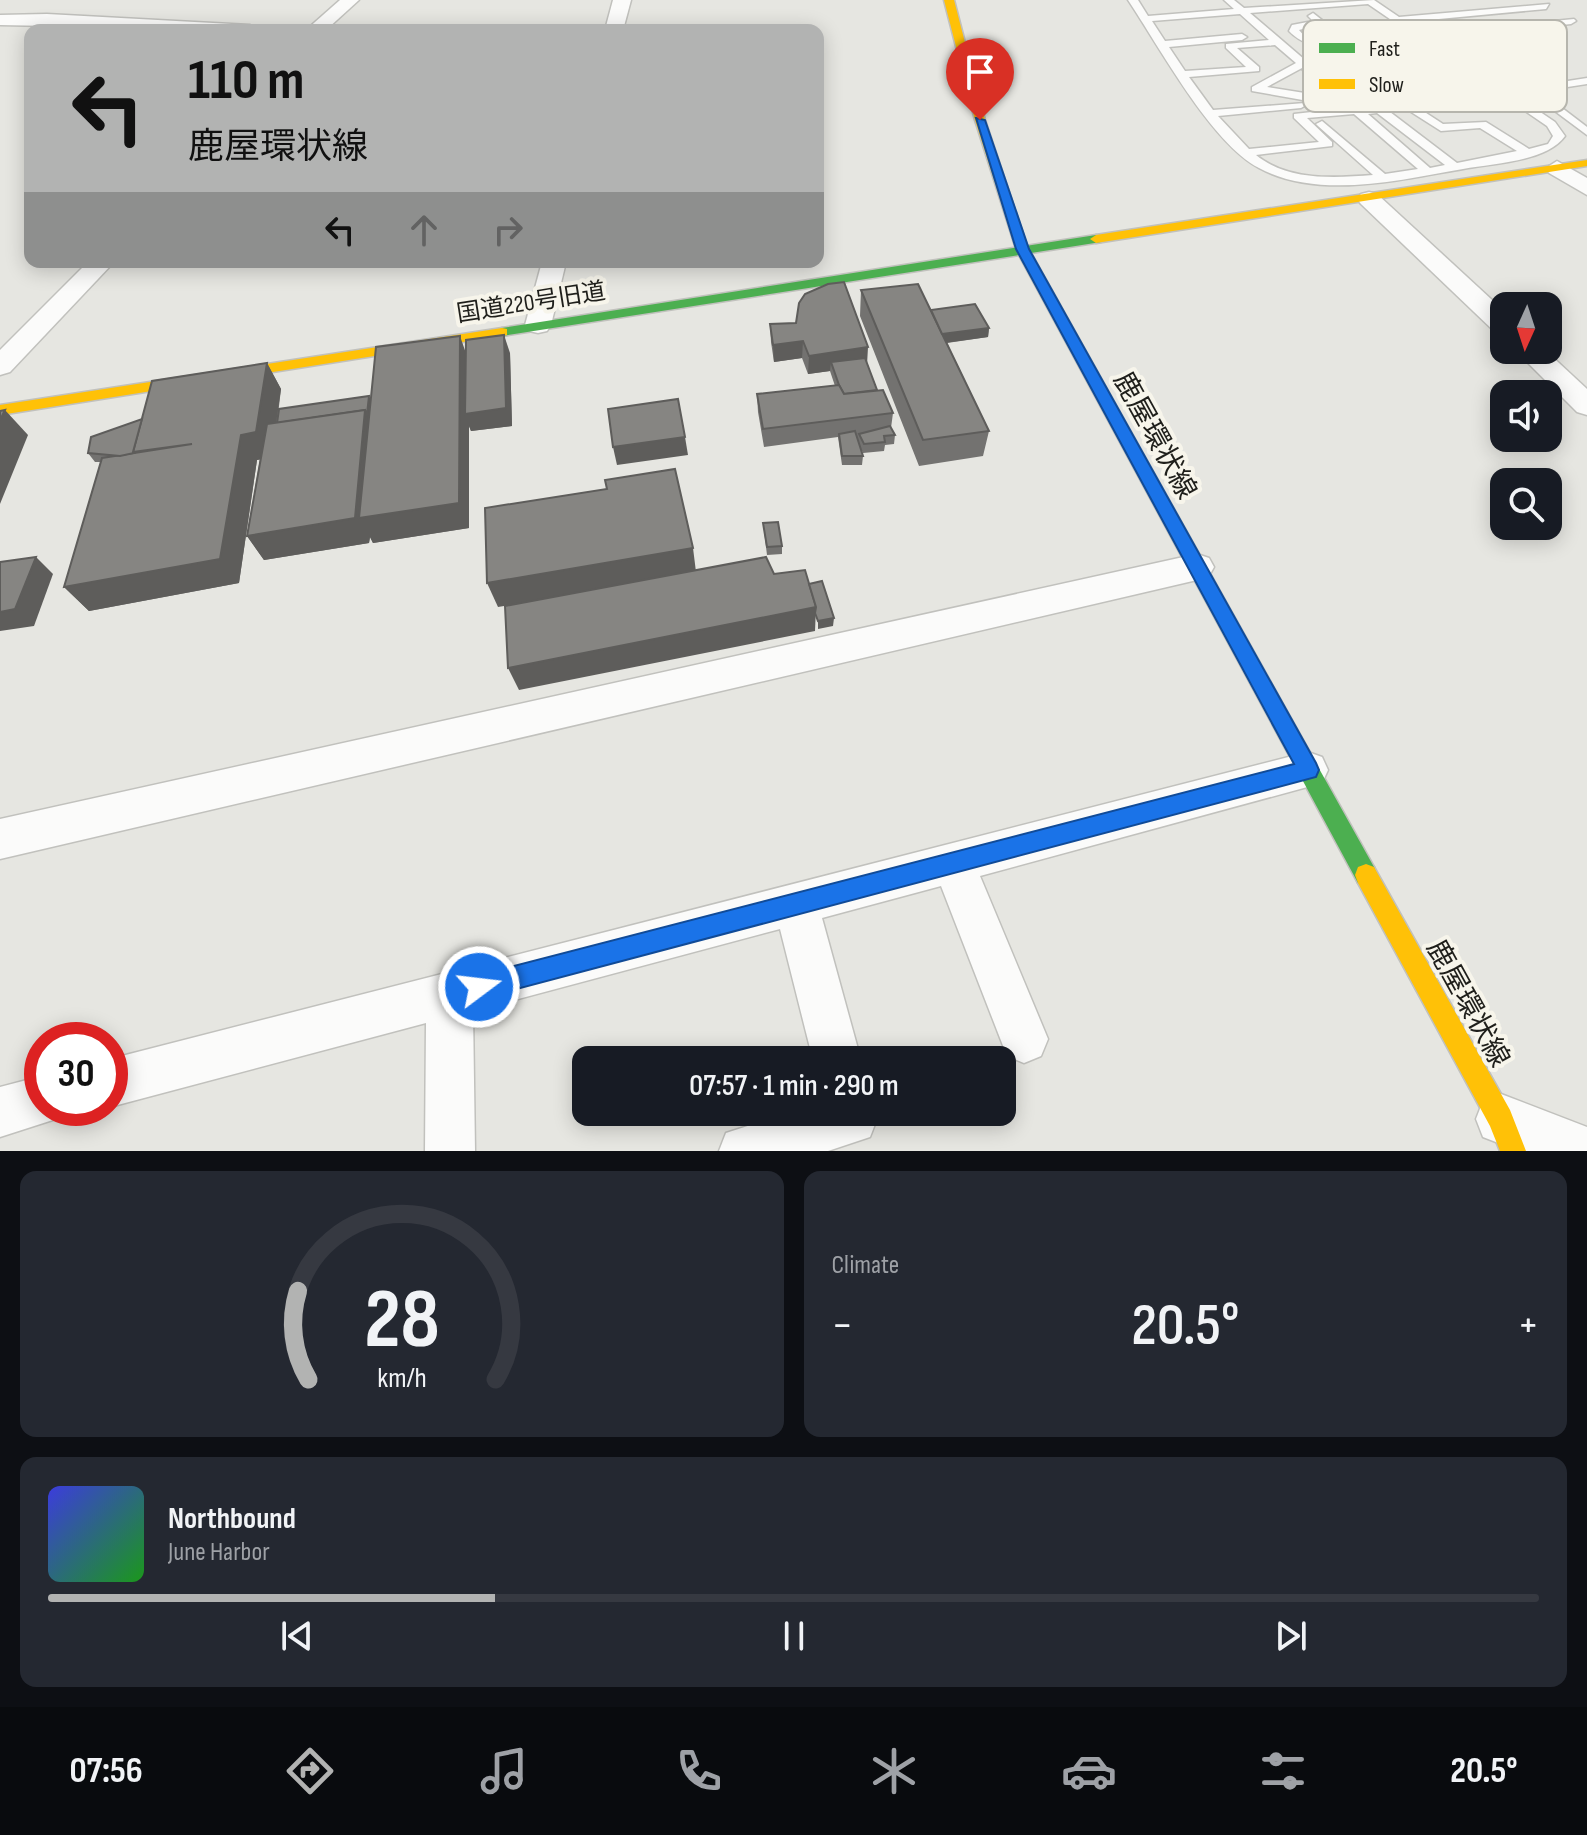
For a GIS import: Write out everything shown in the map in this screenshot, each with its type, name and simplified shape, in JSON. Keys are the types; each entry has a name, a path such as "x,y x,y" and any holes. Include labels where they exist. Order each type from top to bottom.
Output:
{"main road":[{"name":"鹿屋環状線","path":"949,0 980,120 1022,249 1507,1135"},
{"path":"1022,249 1369,199 1587,163"},
{"name":"国道220号旧道","path":"0,410 1022,249"}],"street":[{"path":"322,24 350,0"},
{"path":"616,24 622,0"},
{"path":"0,20 139,24"},
{"path":"1557,168 1587,188"},
{"path":"1369,199 1490,313"},
{"path":"0,366 96,268"},
{"path":"538,325 552,268"},
{"path":"1544,364 1587,405"},
{"path":"0,839 1197,567"},
{"path":"128,1078 1308,770"},
{"path":"953,863 1024,1039"},
{"path":"796,904 833,1046"},
{"path":"450,994 450,1151"},
{"path":"0,1112 24,1106"},
{"path":"744,1151 828,1126"},
{"path":"1507,1135 1584,1151"}],"lane":[{"path":"1133,0 1225,132 1262,165 1300,178 1342,182 1527,153 1552,146 1559,136 1551,124 1533,112"},
{"path":"1229,0 1303,65"},
{"path":"1146,19 1184,12 1243,12 1298,3 1368,0 1397,20 1546,6"},
{"path":"1536,0 1582,28"},
{"path":"1298,3 1318,20"},
{"path":"1567,21 1571,21"},
{"path":"1303,24 1295,27 1294,31 1303,40"},
{"path":"1210,29 1222,38"},
{"path":"1164,44 1222,38 1272,38"},
{"path":"1184,74 1255,69 1229,46 1272,38"},
{"path":"1303,68 1256,89 1303,99"},
{"path":"1567,84 1587,81"},
{"path":"1212,113 1301,105"},
{"path":"1247,153 1328,144 1298,116 1329,112"},
{"path":"1357,112 1426,170"},
{"path":"1383,112 1453,165"},
{"path":"1417,112 1441,128 1482,124 1527,153"},
{"path":"1561,112 1587,132"},
{"path":"1322,124 1381,176"}],"building":[{"path":"844,282 868,347 809,356 803,341 773,345 770,324 796,323 799,303 805,294 828,284"},
{"path":"918,284 989,431 923,440 861,290"},
{"path":"975,304 989,328 942,334 931,310"},
{"path":"504,335 506,408 465,414 466,340"},
{"path":"460,336 459,503 359,518 376,347"},
{"path":"865,358 877,390 844,394 831,362"},
{"path":"267,363 256,432 241,435 220,559 64,587 102,458 192,444 133,452 152,381"},
{"path":"839,385 844,394 883,390 893,413 763,429 757,394"},
{"path":"369,396 367,414 365,410 277,423 279,409"},
{"path":"678,399 685,437 613,447 608,409"},
{"path":"365,410 355,518 247,536 267,424"},
{"path":"142,419 134,453 120,456 88,453 91,437"},
{"path":"890,426 895,435 884,436 885,442 864,444 859,434"},
{"path":"855,431 863,456 842,456 839,434"},
{"path":"675,469 693,548 487,583 485,508 607,489 605,480"},
{"path":"778,522 782,546 767,547 763,523"},
{"path":"36,557 15,609 0,612 0,562"},
{"path":"766,557 774,574 805,570 816,607 508,668 505,606"},
{"path":"822,581 834,618 818,621 809,584"}],"traffic: fast":[{"path":"502,332 1096,239"},
{"path":"1022,249 1366,875"}],"traffic: slow":[{"path":"949,0 980,120 1022,249"},
{"path":"1096,239 1587,163"},
{"path":"0,410 502,332"},
{"path":"1366,875 1501,1119 1513,1151"}],"route":[{"path":"479,987 1308,770 1022,249 980,120"}]}
